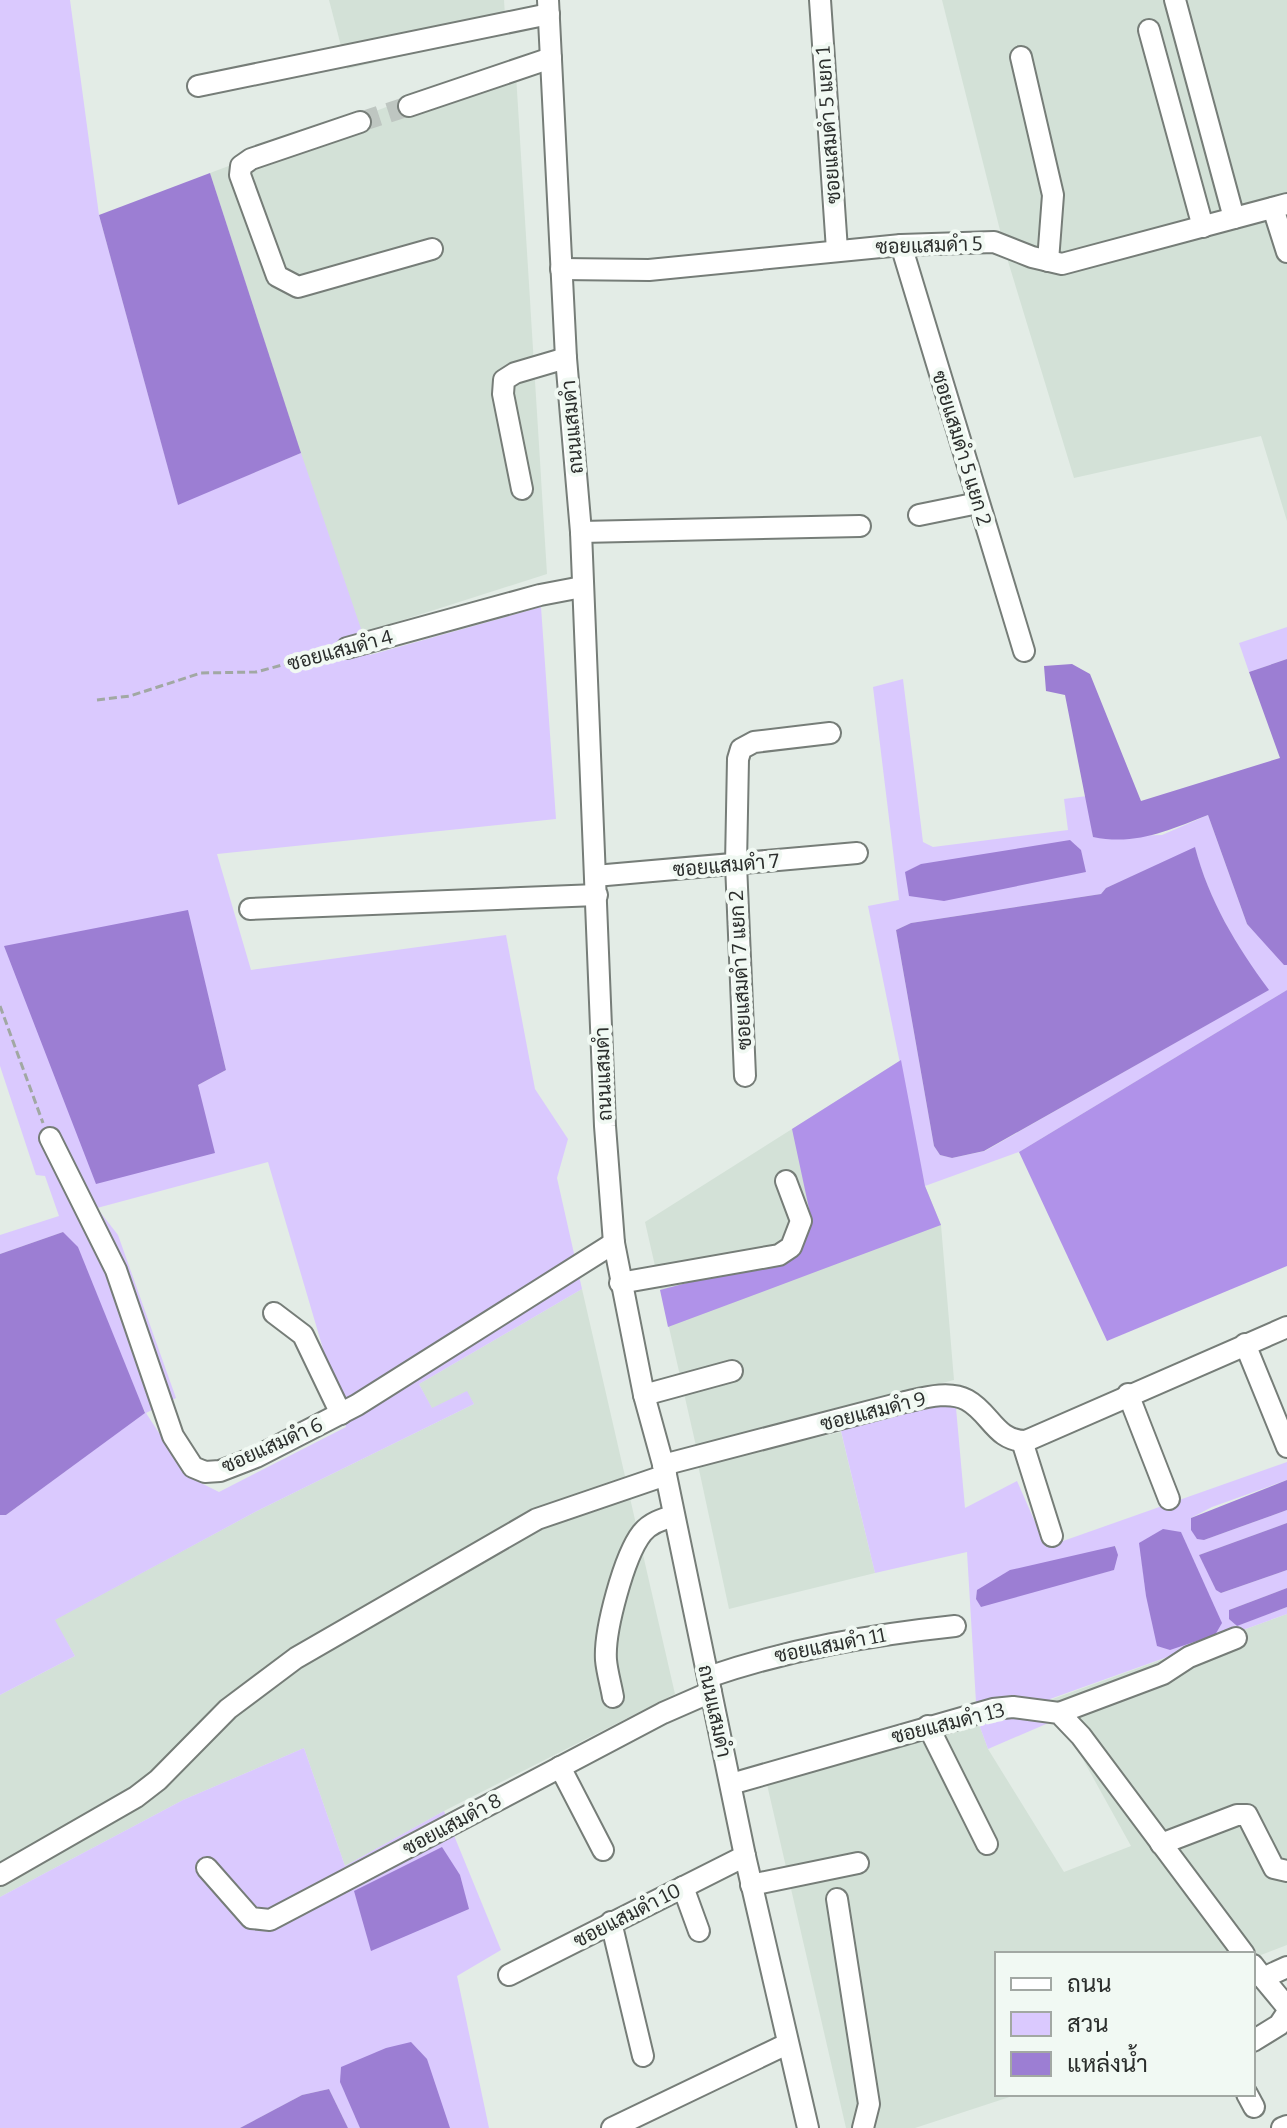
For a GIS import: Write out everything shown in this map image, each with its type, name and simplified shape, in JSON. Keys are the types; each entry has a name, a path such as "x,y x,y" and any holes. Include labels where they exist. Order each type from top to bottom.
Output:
{"street":[{"name":"ซอยแสมดำ 5 แยก 1","path":"820,0 837,250"},
{"path":"1175,0 1234,218"},
{"path":"198,86 549,7"},
{"name":"ถนนแสมดำ","path":"549,7 566,358 581,532 605,1126 614,1243 620,1283 664,1470 751,1885 808,2128"},
{"path":"1149,30 1203,227"},
{"path":"1021,57 1053,195 1048,261"},
{"path":"409,106 551,58"},
{"path":"360,122 251,159 241,166 240,175 277,276 298,287 432,249"},
{"name":"ซอยแสมดำ 5","path":"561,269 649,270 837,250 994,242 1062,264 1280,206"},
{"path":"1280,206 1287,252"},
{"name":"ซอยแสมดำ 5 แยก 2","path":"901,245 1024,651"},
{"path":"522,489 503,394 504,380 515,373 566,358"},
{"path":"919,515 978,503"},
{"path":"581,532 860,526"},
{"name":"ซอยแสมดำ 4","path":"347,648 540,595 582,587"},
{"name":"ซอยแสมดำ 7 แยก 2","path":"745,1076 736,864 741,749 754,742 830,733"},
{"name":"ซอยแสมดำ 7","path":"250,909 596,886 736,864 857,853"},
{"name":"ซอยแสมดำ 6","path":"50,1138 116,1270 173,1436 193,1467 205,1472 220,1471 341,1414 614,1243"},
{"path":"620,1283 779,1255 791,1247 801,1221 786,1181"},
{"path":"274,1313 303,1335 341,1414"},
{"path":"1052,1536 1022,1441 1287,1327"},
{"path":"1245,1344 1287,1447"},
{"path":"644,1395 732,1371"},
{"path":"1128,1394 1169,1499"},
{"name":"ซอยแสมดำ 9","path":"0,1875 136,1797 158,1780 228,1709 296,1658 537,1519 664,1470 905,1402 944,1395 966,1400 1004,1437 1022,1441"},
{"path":"613,1697 606,1659 608,1633 632,1550 643,1531 657,1521 674,1516"},
{"name":"ซอยแสมดำ 11","path":"710,1685 811,1646 876,1634 955,1626"},
{"path":"1236,1638 1189,1657 1163,1674 1059,1713 1242,1952"},
{"name":"ซอยแสมดำ 8","path":"207,1868 251,1918 270,1920 663,1713 710,1685"},
{"name":"ซอยแสมดำ 13","path":"731,1784 928,1726 1013,1707 1059,1713"},
{"path":"928,1726 987,1844"},
{"path":"560,1767 603,1850"},
{"path":"1161,1844 1237,1815 1247,1815 1274,1868 1287,1871"},
{"name":"ซอยแสมดำ 10","path":"509,1975 745,1856"},
{"path":"751,1885 858,1863"},
{"path":"683,1887 699,1931"},
{"path":"837,1899 869,2104 863,2128"},
{"path":"611,1922 643,2056"},
{"path":"1255,2040 1279,2025 1287,2010 1258,1972 1287,1967"},
{"path":"612,2128 787,2044"}],"path":[{"name":"ซอยแสมดำ 4","path":"97,700 130,696 201,673 256,672 347,648"},
{"path":"0,1006 50,1138"}],"shaded area":[{"path":"329,0 504,0 506,32 347,69"},
{"path":"942,0 1287,0 1287,521 1261,436 1074,478 1007,258"},
{"path":"515,59 547,574 359,634 210,173"},
{"path":"1287,990 1287,1266 1107,1341 1019,1152"},
{"path":"901,1060 925,1186 941,1225 954,1380 696,1446 645,1222"},
{"path":"901,1060 925,1186 941,1225 668,1327 660,1290 771,1261 797,1248 811,1218 792,1129"},
{"path":"582,1289 675,1694 444,1811 345,1866 304,1748 183,1800 0,1897 0,1695 75,1656 54,1620 257,1511 474,1404 466,1392 432,1409 419,1384"},
{"path":"841,1432 875,1573 729,1609 698,1465"},
{"path":"1287,1614 1287,1945 1255,1957 1255,1952 995,1952 995,2096 1013,2096 915,2128 846,2128 763,1767 977,1719 988,1749 1064,1872 1131,1846 1050,1700"}],"green space":[{"path":"0,0 70,0 99,215 178,504 301,453 370,655 541,607 556,819 217,854 251,970 506,935 535,1089 568,1139 557,1178 582,1289 419,1384 432,1408 467,1391 474,1404 257,1511 55,1620 75,1656 0,1695 0,1515 6,1515 145,1412 63,1232 0,1254 0,1235 59,1216 45,1176 36,1175 0,1066","holes":["187,910 226,1070 198,1085","268,1162 346,1427 219,1492 187,1476 146,1413 176,1398 118,1235 97,1208"]},
{"path":"1287,627 1287,659 1249,672 1239,643"},
{"path":"903,679 923,842 933,847 1068,830 1064,799 1087,796 1093,837 1162,835 1208,815 1247,924 1287,965 1287,990 1019,1152 925,1186 868,906 899,900 873,687","holes":["1195,848 1225,922 1268,990 985,1151 952,1158 940,1155 934,1146 896,930 911,923 1101,894 1106,888"]},
{"path":"930,1404 956,1408 965,1508 1017,1481 1046,1547 1287,1462 1287,1480 1212,1507 1191,1518 1204,1540 1287,1510 1287,1523 1199,1555 1221,1593 1287,1570 1287,1588 1229,1610 1236,1626 1287,1607 1287,1614 1050,1699 1060,1718 988,1749 977,1719 967,1552 875,1573 840,1427","holes":["1116,1546 1113,1570 1014,1596"]},
{"path":"304,1748 345,1866 444,1811 501,1950 457,1976 489,2128 348,2128 329,2089 302,2095 240,2128 0,2128 0,1897 183,1800"}],"water":[{"path":"210,173 301,453 178,505 99,215"},
{"path":"1287,659 1287,965 1284,965 1247,924 1208,815 1138,838 1093,837 1065,695 1046,691 1044,666 1072,664 1090,674 1141,801 1280,758 1249,672"},
{"path":"1070,840 1081,850 1086,872 944,901 909,896 905,872 921,864"},
{"path":"1195,847 1208,886 1225,922 1269,990 984,1151 952,1158 940,1155 934,1146 896,930 911,923 1101,894 1106,888"},
{"path":"188,910 226,1070 198,1085 215,1153 96,1184 4,946"},
{"path":"63,1232 78,1247 145,1413 6,1515 0,1515 0,1254"},
{"path":"1287,1480 1287,1510 1204,1540 1197,1539 1191,1530 1191,1518"},
{"path":"1287,1523 1287,1570 1221,1593 1216,1590 1199,1555"},
{"path":"1163,1529 1181,1532 1222,1623 1215,1635 1170,1650 1157,1646 1139,1543"},
{"path":"1115,1546 1118,1555 1114,1570 981,1607 976,1599 977,1590 1010,1570"},
{"path":"1287,1588 1287,1607 1237,1626 1229,1619 1229,1610"},
{"path":"442,1847 460,1875 469,1909 371,1951 354,1891"},
{"path":"411,2042 427,2059 450,2128 360,2128 340,2082 341,2067 386,2048"},
{"path":"329,2089 348,2128 240,2128 302,2095"}],"tunnel":[{"path":"360,122 409,106"}]}
